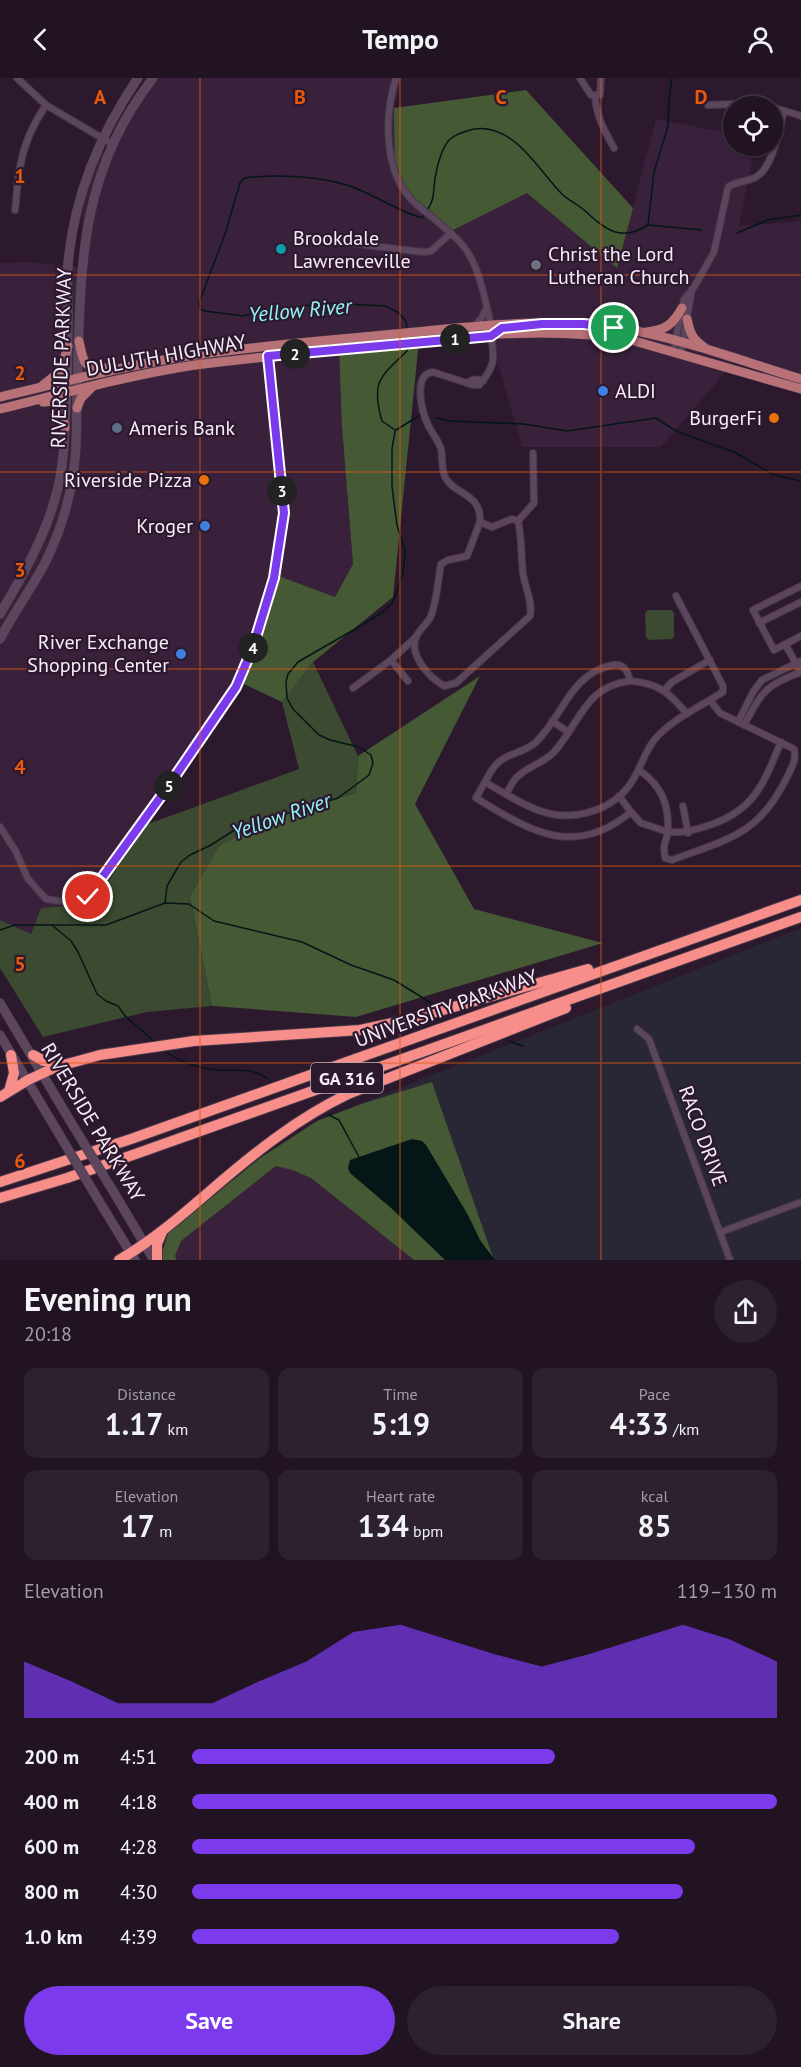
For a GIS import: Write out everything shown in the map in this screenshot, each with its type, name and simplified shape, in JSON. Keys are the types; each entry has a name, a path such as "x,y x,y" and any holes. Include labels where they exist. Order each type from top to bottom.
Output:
{"highway":[{"name":"UNIVERSITY PARKWAY","path":"0,1182 131,1139 801,900"},
{"name":"UNIVERSITY PARKWAY","path":"0,1198 144,1151 801,916"},
{"path":"4,1094 62,1064 128,1050 194,1041 339,1033 387,1025 646,955"},
{"path":"119,1260 133,1257 145,1244 270,1142 306,1116 332,1101 669,969 694,955"},
{"path":"4,1094 14,1074 11,1055"},
{"path":"33,1055 44,1061 62,1064"},
{"path":"156,1260 157,1244 162,1232"}],"main road":[{"name":"RIVERSIDE PARKWAY","path":"0,614 32,560 45,530 57,490 63,453 67,381 68,264 83,187 102,138 117,109 138,78"},
{"name":"RIVERSIDE PARKWAY","path":"0,639 46,560 63,518 74,473 80,295 90,206 112,144 153,78"},
{"path":"71,245 74,262 74,289 80,295"},
{"path":"642,333 667,328 675,321 682,308"},
{"path":"687,319 694,341 717,354"},
{"path":"491,336 502,328 542,324"},
{"name":"DULUTH HIGHWAY","path":"0,411 94,385 194,366 397,339 421,331 491,325 584,324 642,333 678,348 801,389"},
{"path":"437,340 440,336 480,332 491,325"},
{"name":"DULUTH HIGHWAY","path":"0,397 143,364 217,352 397,339 421,342 507,334 557,333 609,336 717,354 801,379"},
{"path":"79,340 83,360 94,369 143,364"},
{"path":"38,388 61,371 68,346"},
{"path":"77,408 81,398 94,385"},
{"path":"0,411 54,401 59,406 64,429"},
{"name":"RIVERSIDE PARKWAY","path":"0,1003 156,1260"},
{"name":"RIVERSIDE PARKWAY","path":"0,1035 133,1257"}],"street":[{"path":"17,78 46,105 112,144"},
{"path":"396,78 390,106 391,155 396,180 414,203 451,233 464,248 471,259 491,325"},
{"path":"580,78 591,95 600,95 602,78"},
{"path":"595,95 600,123 614,148"},
{"path":"708,105 723,104"},
{"path":"15,210 19,169 35,121 46,105"},
{"path":"678,348 684,299 693,289 714,252 728,187 736,182 754,178 763,172 772,156 784,111 801,116"},
{"path":"315,239 423,252 431,251 451,233"},
{"path":"678,348 693,289"},
{"path":"473,327 481,319 486,308"},
{"path":"493,350 507,334"},
{"path":"353,688 391,660 416,637 431,617 441,564 466,556 481,521 477,506 445,477 442,453 438,440 429,426 421,393 424,376 428,372 467,383 478,379 483,381 492,370 491,336"},
{"path":"0,827 15,850 28,879 46,899 66,902 88,897 236,687 253,647 274,578 284,513 268,356"},
{"path":"416,637 418,659 435,681 444,686 456,683 530,616 531,603 524,580 518,521 534,503 533,453"},
{"path":"481,521 492,526 512,519 518,521"},
{"path":"801,586 753,610 774,650 801,636"},
{"path":"485,782 536,810 563,817 595,811 611,803 626,790 653,741 666,728 723,692 723,686 676,596"},
{"path":"759,623 801,602"},
{"path":"741,723 763,692 777,681 801,672 798,662 785,644"},
{"path":"391,660 408,681"},
{"path":"665,690 672,682 710,660"},
{"path":"741,723 753,692 762,680 798,662"},
{"path":"630,681 624,667 616,664 591,673 580,682 536,742 527,749 507,756 495,765 476,798 520,824 548,834 585,836 602,831 631,812"},
{"path":"506,794 517,777 554,753 597,692 619,682 643,682 665,690 687,714"},
{"path":"639,770 658,786 666,809 668,832 664,847 665,858 672,860 730,838 752,827 766,814 794,764 796,754 794,748 720,713 710,700"},
{"path":"552,721 568,732"},
{"path":"619,796 641,823 668,832 688,833 740,812 755,796 781,742"},
{"path":"683,806 688,833"},
{"name":"RACO DRIVE","path":"637,1029 649,1039 730,1260"},
{"path":"721,1232 801,1202"}],"shaded area":[{"path":"150,78 401,78 394,108 527,192 617,268 656,119 723,132 723,156 753,156 739,226 801,221 801,381 734,362 661,447 522,447 489,332 419,341 342,427 353,564 335,597 269,601 200,749 104,887 76,905 41,908 31,934 0,920 0,263 26,262 78,267 86,179"},
{"path":"801,928 801,1260 494,1260 432,1082 361,1104 317,1121"},
{"path":"412,1139 422,1141 426,1145 468,1215 480,1240 495,1260 445,1260 391,1208 350,1173 348,1168 350,1160"},
{"path":"276,1166 311,1178 414,1260 177,1260 175,1256 181,1241"}],"green space":[{"path":"526,90 633,208 617,268 527,193 451,231 395,180 394,108"},
{"path":"419,341 393,597 313,662 282,702 233,679 269,601 273,574 335,597 353,564 342,427 339,347"},
{"path":"648,610 671,610 674,613 674,637 672,639 649,640 646,637 645,613"},
{"path":"313,662 358,756 356,793 282,813 219,846 190,896 212,1006 147,1012 43,1037 0,968 0,920 31,934 41,908 76,905 104,887 148,824 299,769 282,702"},
{"path":"480,676 415,804 474,909 603,943 356,1017 212,1006 190,896 219,846 282,813 356,793 358,756"},
{"path":"432,1082 494,1260 414,1260 311,1178 276,1166 181,1241 175,1256 177,1260 160,1260 168,1233 260,1158 317,1121 361,1104"}],"waterway":[{"name":"Yellow River","path":"428,209 433,198 440,158 449,140 457,134 474,129 488,129 501,133 524,150 562,194 606,228 629,233 648,225 654,172 668,126 672,78"},
{"name":"Yellow River","path":"407,329 403,318 385,306 327,303 243,316 205,311 200,309 199,303 225,234 240,183 244,178 283,176 325,180 350,186 422,218 425,213"},
{"path":"737,233 768,220 801,215"},
{"path":"648,225 702,230"},
{"name":"Yellow River","path":"395,430 382,421 377,397 378,389 384,375 407,351 407,345"},
{"path":"396,430 422,414"},
{"path":"437,418 450,421 524,424 567,431 656,418 676,431 736,453 774,475 801,481"},
{"name":"Yellow River","path":"165,903 167,886 181,862 190,855 236,829 338,798 369,775 373,763 371,755 359,747 319,735 293,709 287,698 286,682 288,674 298,662 383,612 393,602 403,573 405,551 397,525 392,487 392,449 395,431"},
{"path":"0,930 15,925 106,925 165,903 189,904 214,921 302,942 351,965 394,980 431,1003"},
{"path":"52,925 71,941 97,994 118,1006 126,1017 154,1041"},
{"path":"508,1041 523,1046"},
{"path":"165,1051 197,1066 218,1070 250,1071 268,1079"},
{"path":"329,1115 339,1120 359,1157"}],"place":[{"name":"Brookdale Lawrenceville","path":"281,249"},
{"name":"Christ the Lord Lutheran Church","path":"536,265"},
{"name":"ALDI","path":"603,391"},
{"name":"BurgerFi","path":"774,418"},
{"name":"Ameris Bank","path":"117,428"},
{"name":"Riverside Pizza","path":"204,480"},
{"name":"Kroger","path":"205,526"},
{"name":"River Exchange Shopping Center","path":"181,654"}],"route":[{"path":"88,897 236,687 253,647 274,578 284,513 268,356 491,336 502,328 542,324 584,324 614,328"}]}
